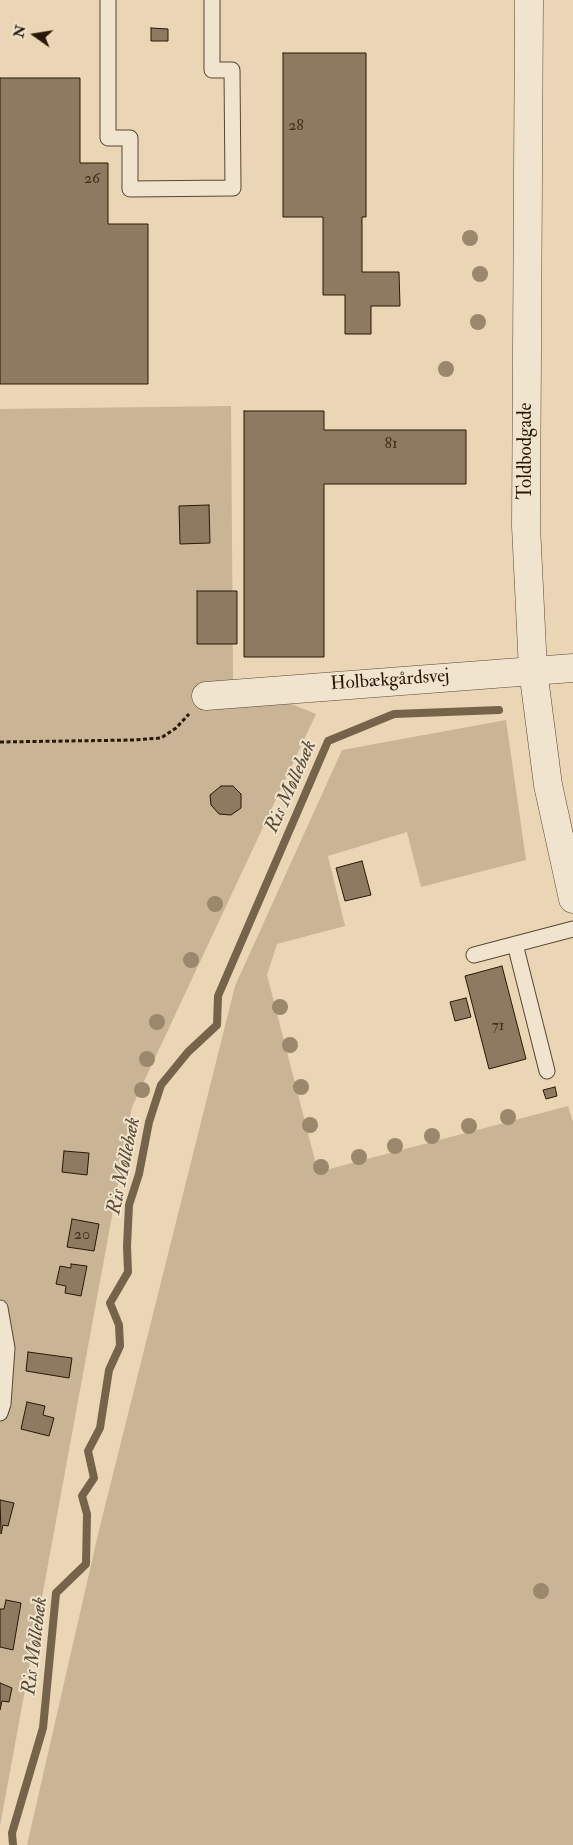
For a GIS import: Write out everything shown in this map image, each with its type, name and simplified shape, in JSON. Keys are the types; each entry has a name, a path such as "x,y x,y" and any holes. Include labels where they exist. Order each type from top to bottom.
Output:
{"street":[{"name":"Toldbodgade","path":"528,0 526,526 533,670 548,785 573,899"},
{"name":"Holbækgårdsvej","path":"206,696 573,668"}],"lane":[{"path":"108,0 108,138 130,138 130,189 233,188 232,70 212,70 212,0"},
{"path":"474,955 573,929"},
{"path":"515,944 547,1071"},
{"path":"0,1308 7,1348 3,1404 0,1413"}],"path":[{"path":"0,742 162,738 176,728 206,696"}],"shaded area":[{"path":"231,406 233,680 316,714 132,1107 0,1826 0,409"},
{"path":"506,720 526,860 421,887 407,832 328,856 345,926 277,944 267,975 318,1172 568,1106 573,1122 573,1845 27,1845 99,1530 235,986 342,750"}],"building":[{"path":"151,28 168,29 168,41 151,41"},
{"path":"283,53 366,53 366,217 362,217 362,272 399,272 400,306 371,306 371,334 345,334 345,295 323,295 323,217 283,217"},
{"path":"0,78 80,78 80,163 108,163 108,224 148,224 148,384 0,384"},
{"path":"244,411 324,411 324,430 466,430 466,484 324,484 324,657 244,657"},
{"path":"209,505 210,543 180,544 179,506"},
{"path":"197,591 237,591 237,644 197,644"},
{"path":"221,786 233,786 241,794 241,808 231,815 219,814 211,805 210,795"},
{"path":"362,861 371,895 345,901 336,868"},
{"path":"502,966 526,1059 489,1069 465,976"},
{"path":"466,998 471,1017 455,1021 450,1002"},
{"path":"555,1087 557,1096 546,1099 543,1090"},
{"path":"64,1151 89,1153 87,1175 62,1172"},
{"path":"72,1219 99,1224 94,1251 67,1247"},
{"path":"71,1264 87,1266 81,1296 65,1293 66,1286 56,1284 60,1266 71,1268"},
{"path":"28,1352 72,1358 69,1378 26,1371"},
{"path":"27,1402 45,1406 43,1415 54,1418 49,1436 21,1429"},
{"path":"0,1500 14,1503 8,1526 3,1525 1,1534"},
{"path":"6,1600 21,1603 13,1650 0,1647 0,1609 4,1609"},
{"path":"0,1683 12,1688 9,1702 2,1701 0,1710"}],"waterway":[{"name":"Ris Møllebæk","path":"13,1845 12,1833 43,1728 56,1593 86,1564 87,1514 82,1496 94,1478 88,1451 100,1428 109,1370 120,1346 119,1325 110,1303 128,1272 129,1205 139,1174 149,1122 161,1085 188,1052 217,1025 218,996 328,741 394,714 499,710"}]}
